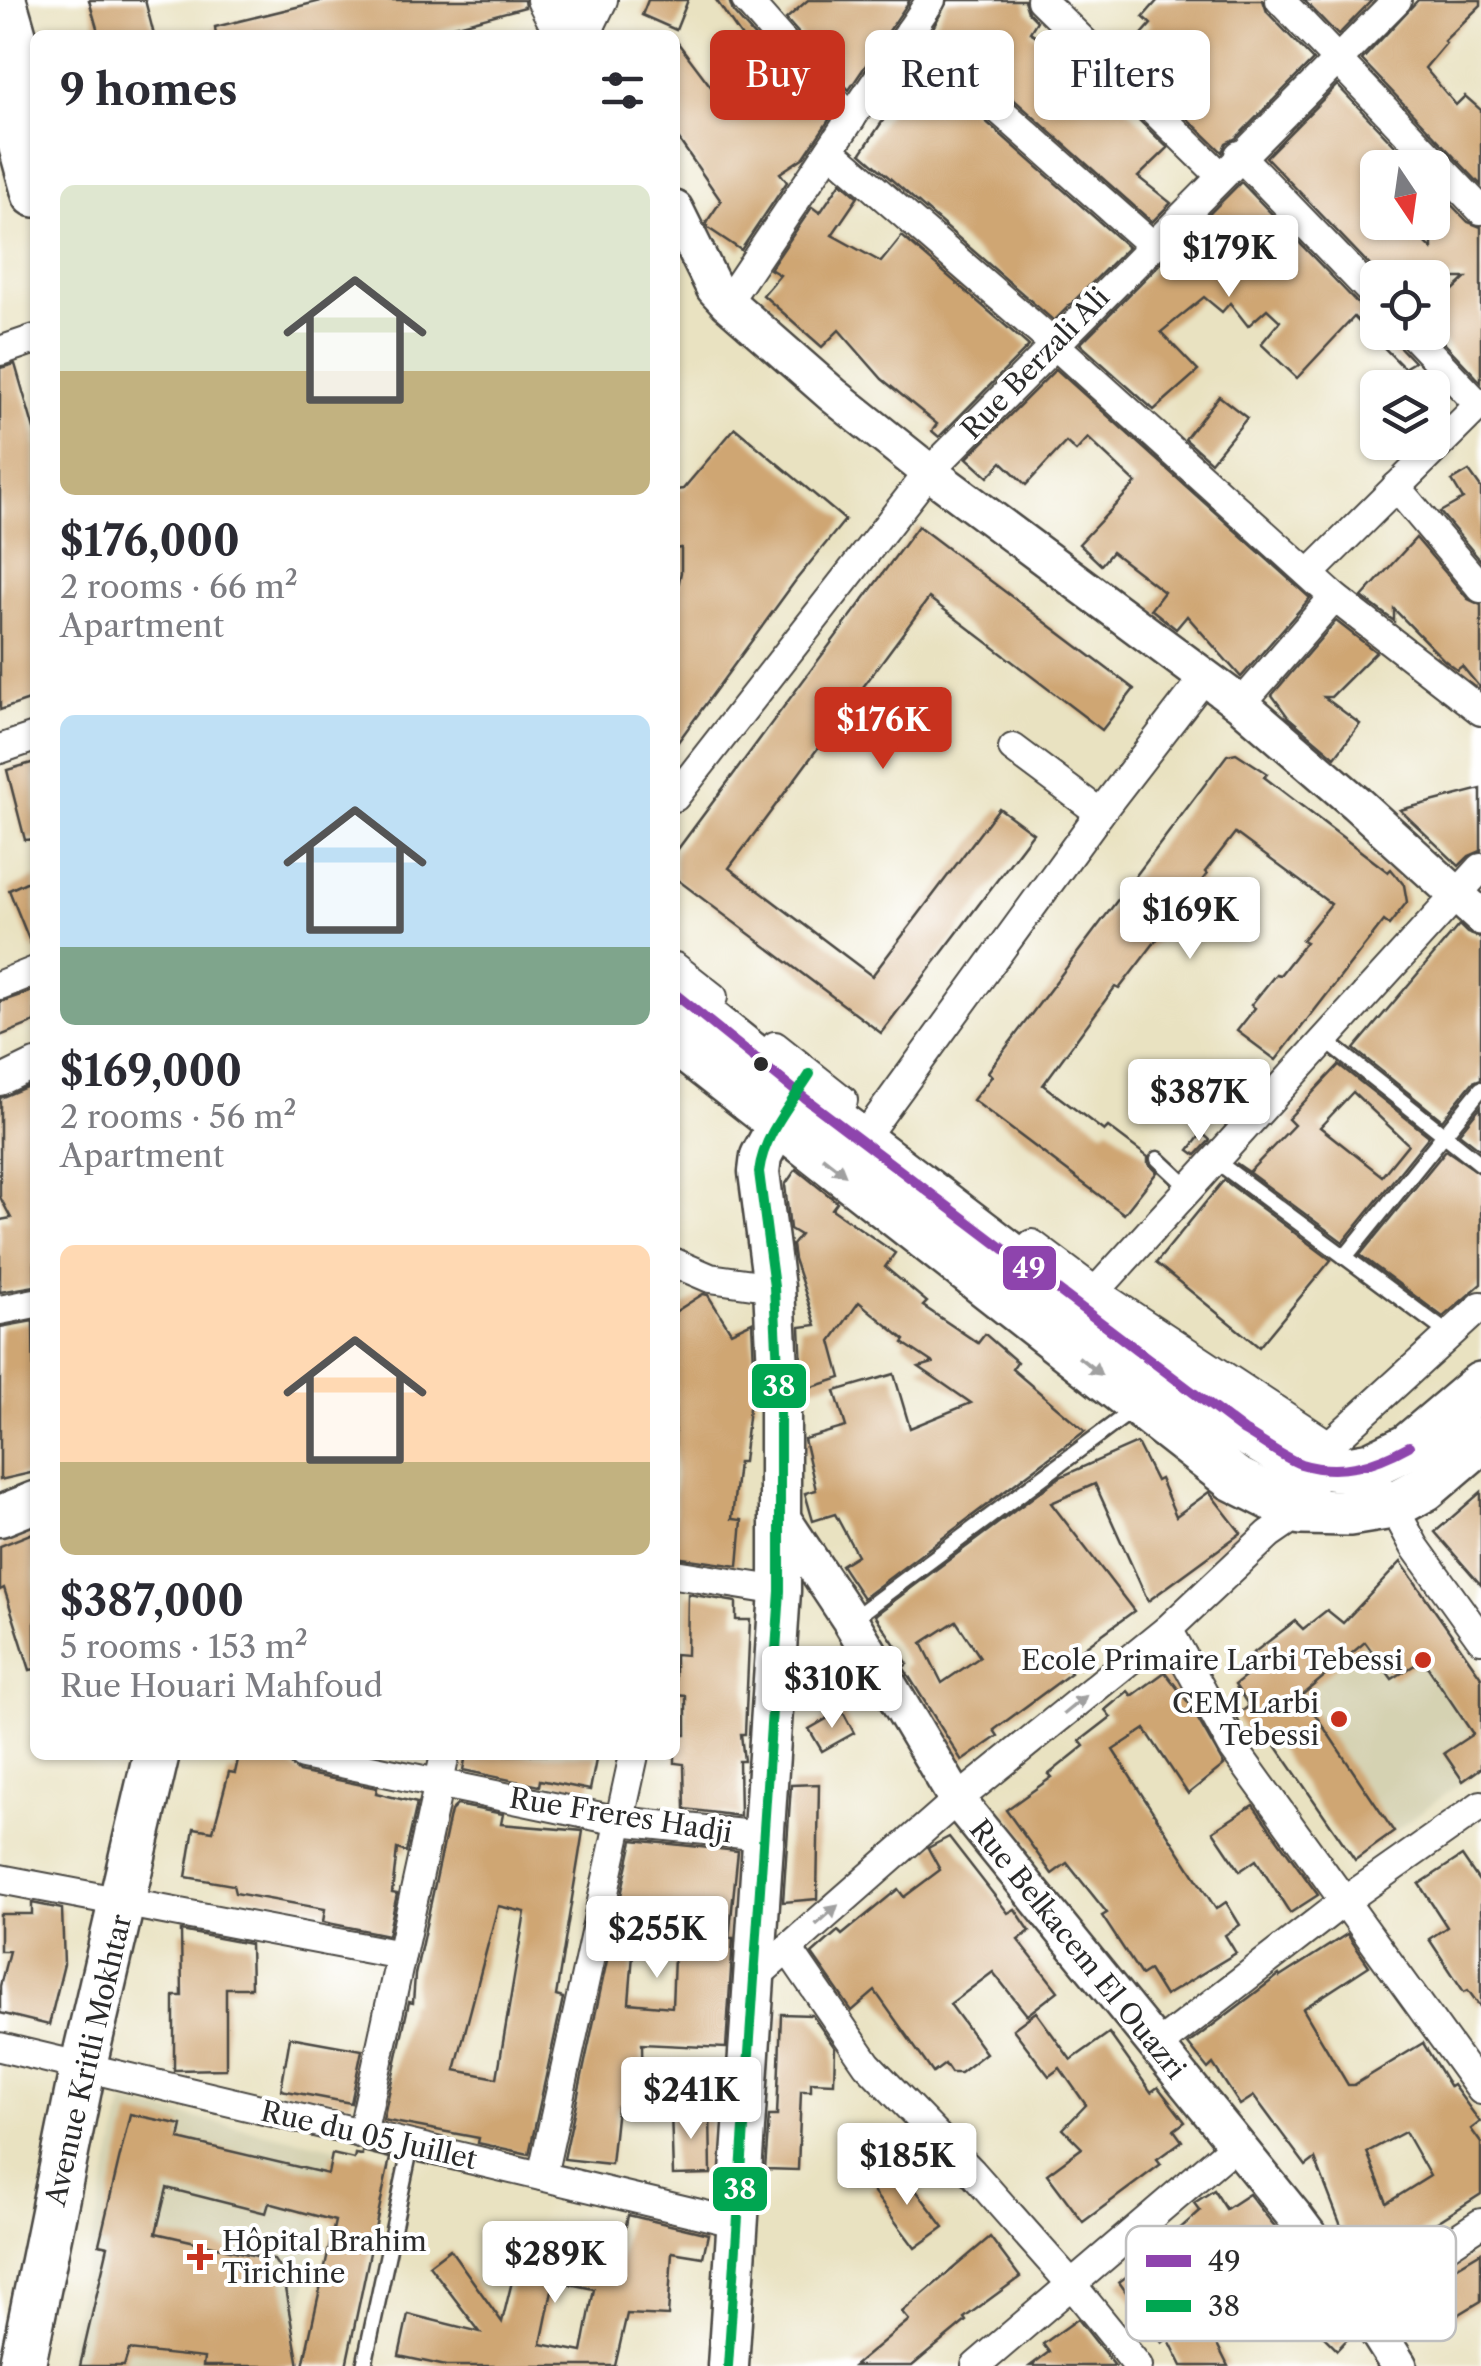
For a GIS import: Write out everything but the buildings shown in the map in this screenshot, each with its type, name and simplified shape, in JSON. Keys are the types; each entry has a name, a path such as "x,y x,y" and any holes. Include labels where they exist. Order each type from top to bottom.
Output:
{"main road":[{"path":"3,0 30,94"},
{"path":"0,68 30,176"},
{"path":"680,998 796,1096 1076,1312 1244,1432 1300,1464 1325,1455 1348,1469 1372,1465 1408,1447 1481,1384"},
{"path":"680,1043 796,1096"},
{"path":"728,2366 780,1592 774,1287 759,1172 760,1156 796,1096"},
{"path":"1076,1312 1140,1405 1233,1478 1301,1512 1348,1513 1392,1506 1425,1488 1481,1440"},
{"path":"0,1516 30,1504"},
{"name":"Avenue Kritli Mokhtar","path":"22,2366 82,2067 155,1760"}],"street":[{"path":"541,0 575,30"},
{"path":"572,0 578,30"},
{"path":"582,30 603,0"},
{"path":"746,0 851,119"},
{"path":"911,30 931,0"},
{"path":"1041,0 1360,283"},
{"path":"1280,0 1481,210"},
{"name":"Rue Berzali Ali","path":"680,791 929,472 1397,0"},
{"path":"727,302 865,98"},
{"path":"1011,120 1152,245"},
{"path":"830,150 1054,344 1334,597 1481,712"},
{"path":"680,219 714,288 727,302 929,472 1206,677 1359,798 1468,906"},
{"path":"0,351 30,341"},
{"path":"1310,573 1480,404 1428,350"},
{"path":"1396,487 1481,588"},
{"path":"1241,704 1334,597"},
{"path":"873,1125 1100,812 1206,677"},
{"path":"0,749 30,739"},
{"path":"1013,748 1100,812"},
{"path":"680,972 796,1096 873,1125 1076,1312 1325,1040 1468,906 1481,868"},
{"path":"0,985 30,973"},
{"path":"0,1081 30,1066"},
{"path":"680,1265 710,1278 774,1287"},
{"path":"0,1310 30,1304"},
{"path":"753,1979 957,1800 1168,1630 1269,1534 1301,1512 1325,1455 1481,1306"},
{"path":"1372,1465 1416,1547 1481,1639"},
{"name":"Rue Belkacem El Ouazri","path":"781,1516 850,1620 957,1800 1299,2226"},
{"path":"680,1575 780,1592"},
{"path":"1168,1630 1232,1746 1481,2090"},
{"name":"Rue Freres Hadji","path":"327,1760 620,1821 762,1836"},
{"path":"362,2134 444,1760"},
{"path":"542,2176 633,1760"},
{"path":"1157,2046 1343,1902 1481,1805"},
{"path":"0,1879 401,1955"},
{"path":"788,1949 867,2064 972,2172 1138,2366"},
{"name":"Rue du 05 Juillet","path":"0,2047 738,2223"},
{"path":"1141,2226 1236,2144"},
{"path":"1456,2239 1481,2223"},
{"path":"976,2366 1126,2239"},
{"name":"Rue Belkacem El Ouazri","path":"1383,2341 1399,2366"}],"lane":[{"path":"1325,1040 1481,1164"},
{"path":"1345,1257 1481,1089"},
{"path":"1158,1159 1190,1190"},
{"path":"1216,1162 1450,1335"},
{"path":"850,1620 1140,1405"},
{"path":"364,2366 411,2145"}],"shaded area":[{"name":"CEM Larbi Tebessi","path":"1401,1562 1481,1677 1481,1768 1355,1860 1235,1685 1260,1665 1252,1654 1295,1621 1303,1629 1343,1623"},
{"name":"Hôpital Brahim Tirichine","path":"124,2103 337,2148 288,2366 63,2366"}],"transit line":[{"name":"49","path":"680,998 798,1093 1244,1431 1279,1453 1301,1464 1343,1469 1383,1459 1409,1446"},
{"name":"38","path":"728,2366 780,1591 780,1410 774,1287 759,1172 772,1133 810,1074"}],"place":[{"name":"Ecole Primaire Larbi Tebessi","path":"1423,1660"},
{"name":"CEM Larbi Tebessi","path":"1339,1719"},
{"name":"Hôpital Brahim Tirichine","path":"200,2257"}]}
